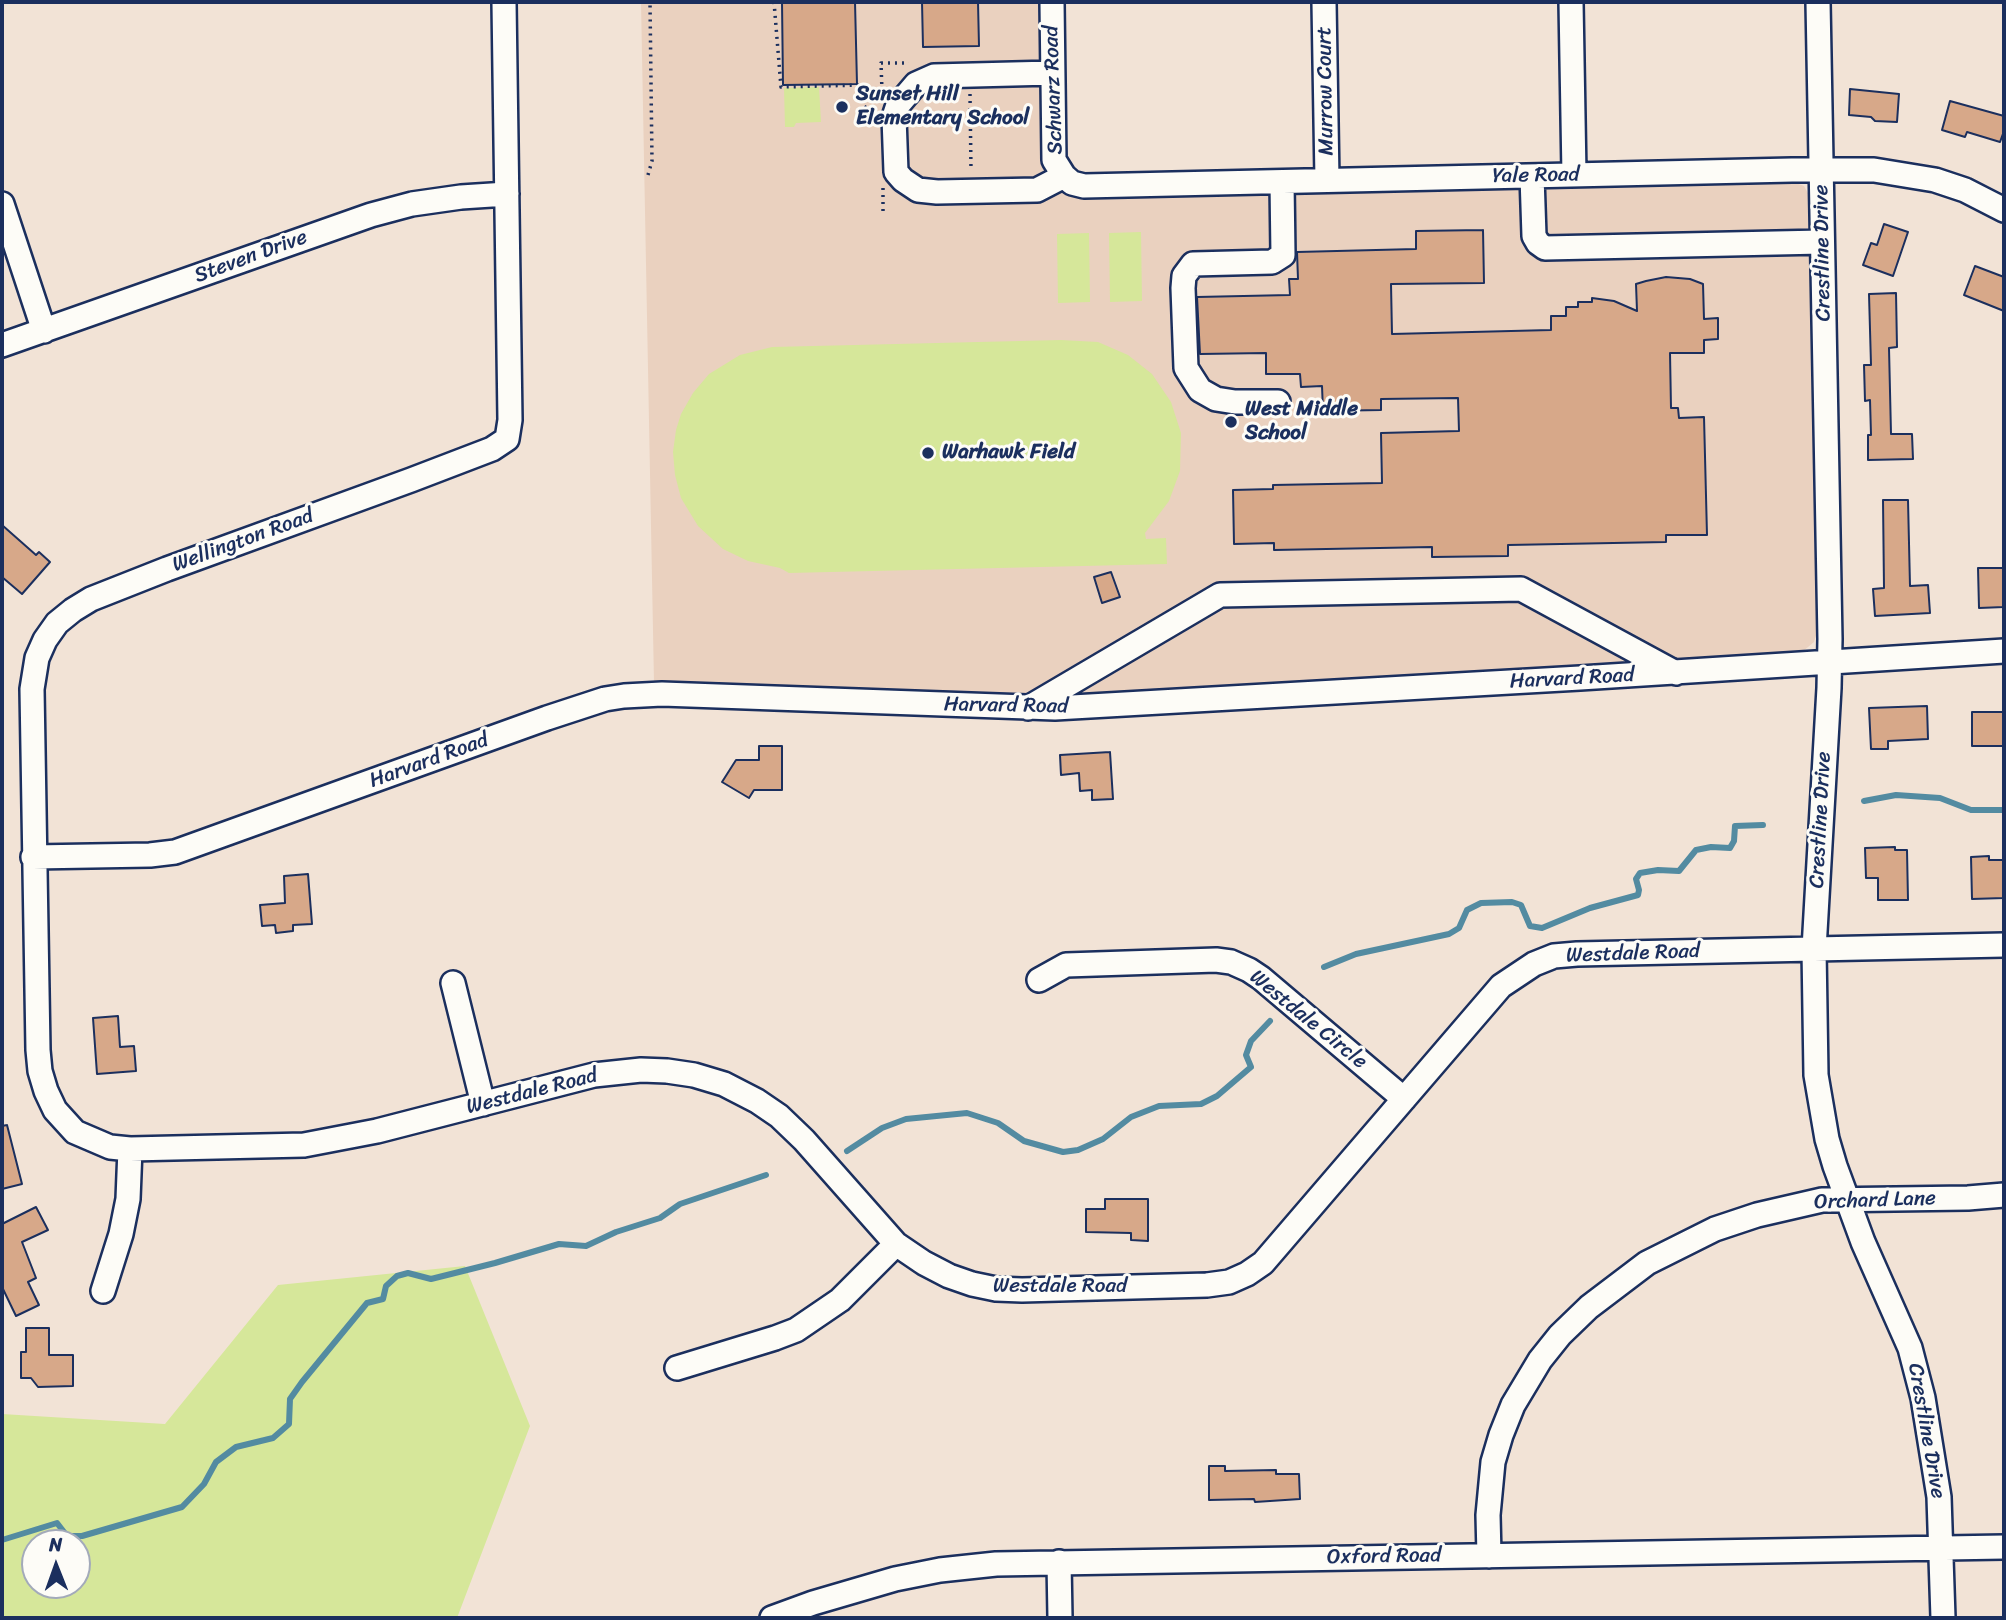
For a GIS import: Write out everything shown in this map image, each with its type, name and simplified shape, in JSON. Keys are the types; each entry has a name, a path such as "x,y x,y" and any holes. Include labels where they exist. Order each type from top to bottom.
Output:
{"street":[{"name":"Wellington Road","path":"68,1125 55,1110 40,1071 33,857 32,678 37,659 45,640 57,623 91,599 492,449 506,439 510,419 504,2"},
{"name":"Schwarz Road","path":"1052,2 1054,160 1064,176"},
{"name":"Murrow Court","path":"1324,2 1327,180"},
{"path":"1571,2 1574,175"},
{"name":"Crestline Drive","path":"1818,2 1830,663 1814,949 1815,1051 1827,1139 1863,1242 1903,1329 1917,1373 1939,1497 1944,1618"},
{"path":"1052,73 934,76 916,84 898,105 894,117 896,172 918,190 937,192 1037,190 1064,176"},
{"name":"Yale Road","path":"1064,176 1072,183 1084,186 1874,170 1935,180 1965,190 2004,211"},
{"path":"1532,176 1534,236 1545,248 1822,242"},
{"path":"1278,402 1235,402 1216,398 1200,390 1186,368 1183,288 1184,276 1192,264 1272,262 1283,255 1282,182"},
{"name":"Steven Drive","path":"2,345 371,215 412,204 506,194"},
{"path":"2,204 44,331"},
{"path":"1027,708 1220,595 1521,589 1676,673"},
{"name":"Harvard Road","path":"33,857 150,855 175,852 547,718 605,699 624,696 663,694 1027,708 1676,673 2004,651"},
{"name":"Westdale Road","path":"68,1125 91,1140 110,1147 130,1149 304,1145 352,1137 617,1071 667,1071 694,1075 724,1084 779,1116 804,1140 896,1244 923,1264 949,1276 996,1289 1207,1285 1229,1282 1263,1263 1501,986 1534,964 1554,957 1577,954 2004,945"},
{"name":"Westdale Circle","path":"1039,980 1066,965 1216,960 1231,962 1261,978 1404,1099"},
{"path":"453,983 482,1104"},
{"path":"103,1291 121,1234 128,1199 130,1149"},
{"name":"Orchard Lane","path":"1489,1556 1490,1483 1501,1435 1527,1381 1560,1335 1590,1307 1647,1263 1715,1229 1757,1215 1822,1200 2004,1195"},
{"path":"677,1368 796,1330 840,1300 896,1244"},
{"name":"Oxford Road","path":"772,1618 860,1588 940,1570 1059,1562 2004,1547"},
{"path":"1059,1562 1060,1618"}],"path":[{"path":"648,174 652,161 650,2"},
{"path":"774,2 781,87 862,85 862,105 881,117"},
{"path":"887,97 882,93 881,63 917,62"},
{"path":"969,85 971,172"}],"shaded area":[{"name":"West Middle School","path":"641,2 1039,2 1041,164 1045,174 1056,187 1081,197 1790,181 1804,186 1809,195 1817,632 1814,642 1797,653 1029,696 654,683"}],"green space":[{"path":"819,87 821,122 796,123 794,127 785,127 784,88"},
{"path":"1141,232 1142,301 1110,302 1109,233"},
{"path":"1089,233 1090,302 1058,303 1057,234"},
{"path":"1061,340 1098,342 1128,355 1152,374 1171,402 1181,433 1180,471 1169,501 1145,533 1146,539 1166,538 1167,564 789,573 780,568 748,561 723,549 698,526 681,498 673,452 681,414 693,393 709,374 740,355 772,347"},
{"path":"465,1266 530,1426 457,1618 2,1618 2,1414 165,1424 278,1285"}],"building":[{"path":"782,2 855,2 857,84 783,85"},
{"path":"922,2 978,2 979,46 923,47"},
{"path":"1850,89 1899,94 1897,122 1875,121 1871,117 1849,115"},
{"path":"1950,101 2004,116 2004,131 2000,142 1967,132 1965,137 1942,130"},
{"path":"1884,224 1908,232 1893,276 1863,265 1871,243 1877,245"},
{"path":"1483,230 1484,283 1391,284 1392,334 1551,330 1551,316 1566,316 1566,307 1578,307 1578,302 1592,302 1592,298 1614,301 1637,311 1636,284 1666,277 1690,279 1703,284 1704,319 1718,318 1718,339 1704,340 1704,353 1670,353 1671,408 1678,408 1679,418 1704,417 1707,535 1666,535 1666,542 1508,545 1508,556 1432,557 1432,547 1274,550 1274,543 1234,544 1233,490 1273,489 1273,485 1382,483 1381,433 1459,431 1458,398 1381,399 1381,410 1323,411 1322,386 1301,387 1300,374 1266,374 1266,353 1200,354 1197,297 1290,295 1289,279 1298,279 1297,252 1416,249 1416,231"},
{"path":"1975,266 2004,277 2004,311 1964,295"},
{"path":"1896,293 1897,347 1889,348 1891,434 1912,434 1913,459 1868,460 1868,435 1871,435 1870,400 1865,401 1864,365 1871,365 1869,294"},
{"path":"1883,500 1908,500 1910,586 1928,585 1930,613 1875,616 1873,589 1884,588"},
{"path":"2,525 36,555 39,552 50,562 22,594 2,577"},
{"path":"1978,568 2004,568 2004,607 1979,608"},
{"path":"1111,572 1120,597 1102,603 1094,577"},
{"path":"1927,706 1928,739 1888,741 1888,749 1871,749 1869,708"},
{"path":"1972,712 2004,712 2004,746 1972,746"},
{"path":"759,746 782,746 782,790 754,790 749,798 722,782 736,760 759,760"},
{"path":"1110,752 1113,799 1092,800 1092,790 1080,791 1079,773 1061,775 1060,755"},
{"path":"1895,847 1895,850 1907,850 1908,900 1878,900 1878,878 1866,878 1865,848"},
{"path":"1989,856 1989,860 2004,860 2004,898 1972,899 1971,857"},
{"path":"308,874 312,924 293,925 293,931 276,933 275,925 262,926 260,905 285,903 284,876"},
{"path":"118,1016 120,1047 134,1046 136,1071 97,1074 93,1018"},
{"path":"7,1125 22,1184 2,1189 2,1126"},
{"path":"1105,1199 1148,1199 1148,1241 1131,1240 1131,1233 1086,1232 1086,1209 1105,1209"},
{"path":"36,1207 48,1230 22,1242 36,1278 28,1282 39,1305 16,1316 2,1287 2,1224"},
{"path":"26,1328 49,1328 49,1355 73,1355 73,1386 38,1387 31,1378 21,1378 21,1352 26,1352"},
{"path":"1209,1466 1225,1466 1225,1471 1276,1470 1276,1474 1299,1474 1300,1499 1255,1502 1254,1499 1209,1500"}],"waterway":[{"path":"1864,801 1896,795 1940,798 1971,810 2004,810"},
{"path":"1324,967 1356,954 1449,934 1459,928 1467,910 1481,903 1512,902 1521,905 1530,926 1542,928 1590,908 1638,895 1636,879 1640,873 1679,871 1696,850 1711,847 1730,848 1734,841 1735,826 1763,825"},
{"path":"847,1151 882,1128 906,1119 967,1113 998,1123 1024,1141 1063,1152 1078,1150 1103,1139 1131,1117 1159,1106 1201,1104 1217,1096 1251,1067 1246,1055 1251,1041 1270,1021"},
{"path":"2,1540 57,1523 67,1536 82,1536 182,1507 204,1484 216,1462 236,1447 273,1438 289,1424 290,1399 302,1382 367,1303 383,1299 386,1286 397,1276 408,1273 431,1279 559,1244 586,1246 616,1232 660,1218 680,1204 766,1175"}],"place":[{"name":"Sunset Hill Elementary School","path":"842,107"},
{"name":"West Middle School","path":"1231,422"},
{"name":"Warhawk Field","path":"928,453"}]}
